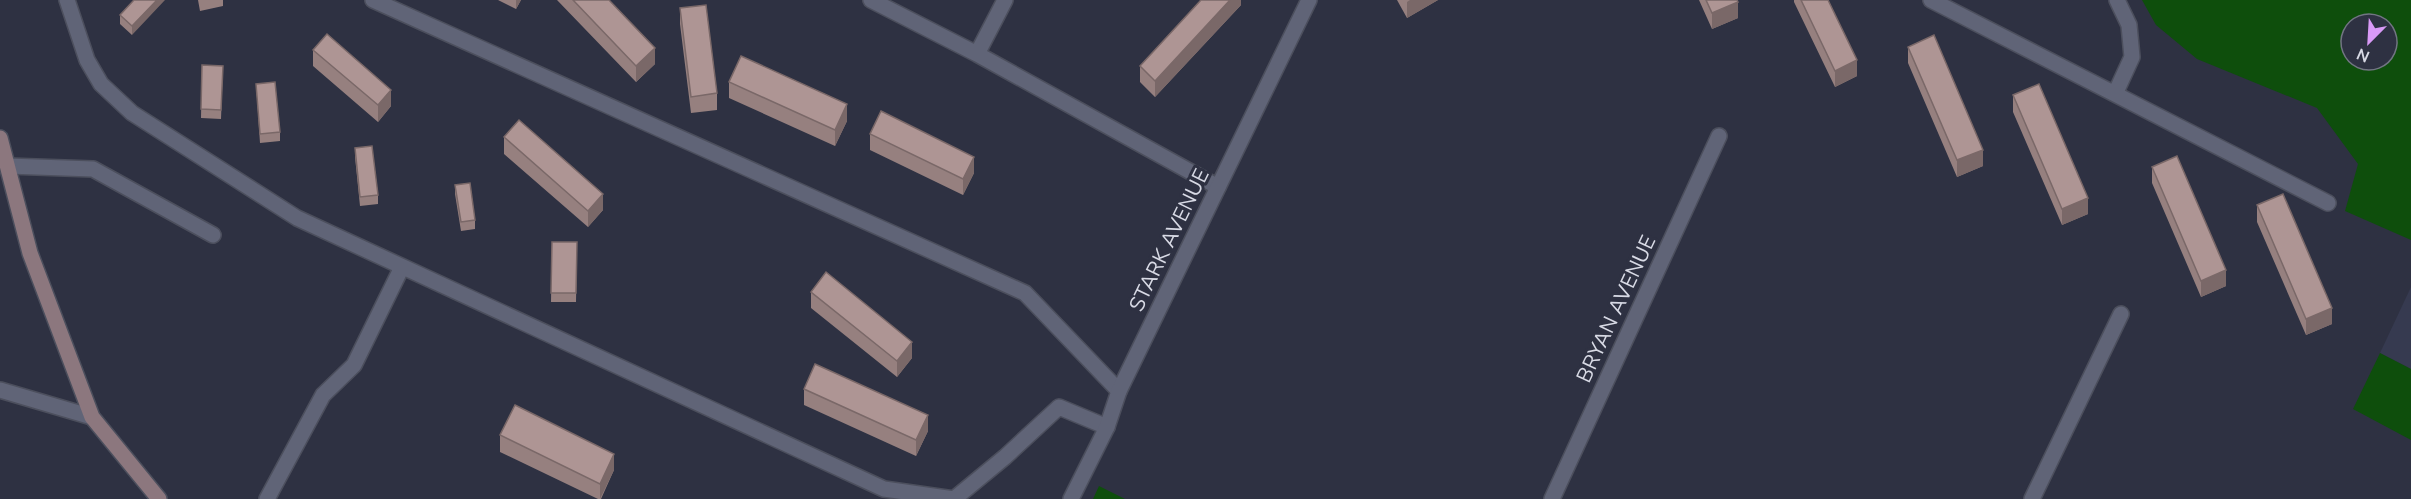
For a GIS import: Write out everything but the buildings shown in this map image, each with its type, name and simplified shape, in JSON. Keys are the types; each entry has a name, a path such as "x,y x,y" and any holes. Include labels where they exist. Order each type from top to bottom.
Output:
{"main road":[{"path":"0,138 30,253 92,417 159,499"}],"street":[{"path":"67,0 87,60 101,84 132,114 297,218 884,489 954,499 1005,457 1059,407 1107,427"},
{"path":"373,0 1025,293 1119,391"},
{"path":"871,0 977,54 1218,187"},
{"path":"977,54 1005,0"},
{"name":"STARK AVENUE","path":"1071,499 1107,427 1119,391 1308,0"},
{"path":"1930,0 2328,203"},
{"path":"2115,94 2132,57 2129,25 2117,0"},
{"name":"BRYAN AVENUE","path":"1552,499 1719,136"},
{"path":"8,166 93,169 213,236"},
{"path":"267,499 323,395 354,365 402,267"},
{"path":"2032,499 2121,314"},
{"path":"0,390 92,417"}],"shaded area":[{"path":"2411,287 2411,369 2380,353"}],"green space":[{"path":"2142,0 2411,0 2411,240 2345,211 2358,164 2317,108 2197,59 2156,25"},
{"path":"2380,353 2411,369 2411,440 2353,409"},
{"path":"1099,486 1125,499 1093,499"}]}
